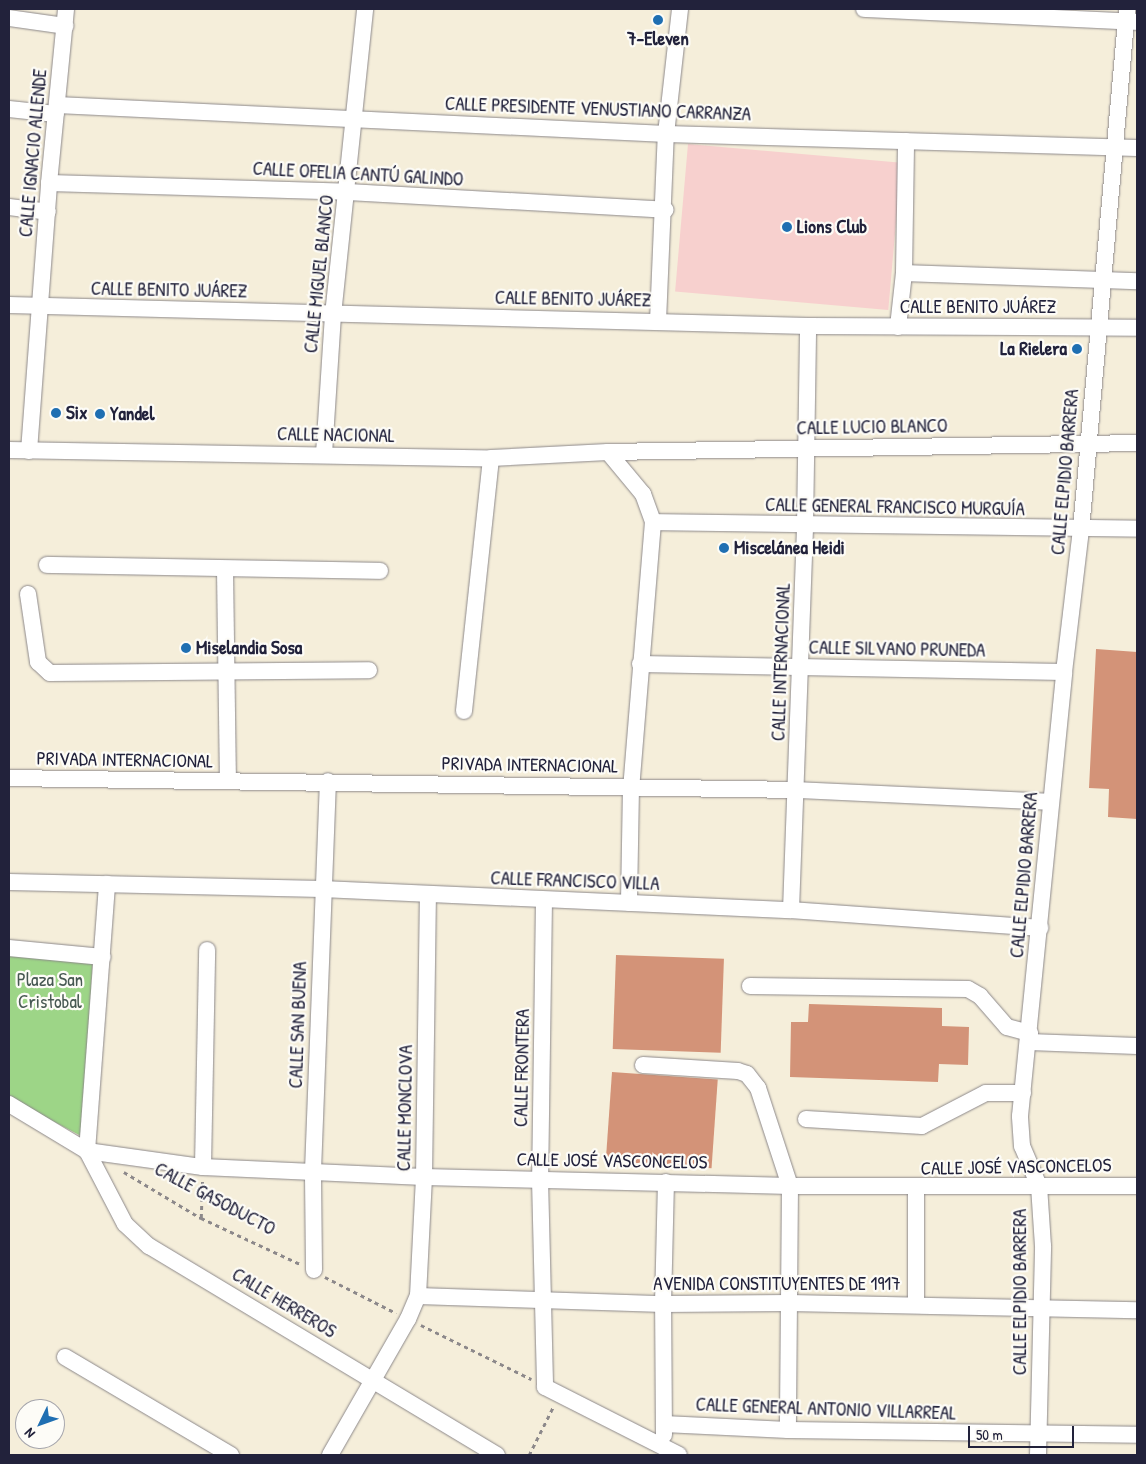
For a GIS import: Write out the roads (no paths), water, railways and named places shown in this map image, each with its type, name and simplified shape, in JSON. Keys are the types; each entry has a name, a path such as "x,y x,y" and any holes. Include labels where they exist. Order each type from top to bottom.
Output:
{"street":[{"name":"CALLE IGNACIO ALLENDE","path":"29,451 49,183 66,9"},
{"name":"CALLE MIGUEL BLANCO","path":"324,454 333,314 348,192 365,9"},
{"path":"658,321 665,210 666,134 680,9"},
{"path":"864,9 1130,17 1114,146 1104,279"},
{"path":"9,18 65,26"},
{"name":"CALLE PRESIDENTE VENUSTIANO CARRANZA","path":"9,109 355,119 666,134 1137,148"},
{"path":"898,327 904,273 906,141"},
{"name":"CALLE OFELIA CANTÚ GALINDO","path":"49,183 348,192 665,210"},
{"path":"9,207 48,212"},
{"name":"CALLE BENITO JUÁREZ","path":"904,273 1137,281"},
{"name":"CALLE ELPIDIO BARRERA","path":"1038,1455 1043,1309 1039,1186 1021,1140 1023,1094 1064,672 1081,530 1097,327 1104,279"},
{"name":"CALLE BENITO JUÁREZ","path":"9,305 808,326 1137,328"},
{"name":"CALLE INTERNACIONAL","path":"791,910 801,667 808,326"},
{"name":"CALLE LUCIO BLANCO","path":"608,452 1089,442 1137,443"},
{"name":"CALLE NACIONAL","path":"9,450 491,458 608,452"},
{"path":"608,452 643,494 653,522 631,787 629,903"},
{"path":"464,710 491,458"},
{"name":"CALLE GENERAL FRANCISCO MURGUÍA","path":"653,522 1081,530 1137,529"},
{"path":"47,566 380,571"},
{"path":"226,570 228,781"},
{"path":"28,594 38,662 46,671 369,670"},
{"name":"CALLE SILVANO PRUNEDA","path":"640,664 1064,672"},
{"name":"PRIVADA INTERNACIONAL","path":"9,778 328,781 797,790 1051,802"},
{"name":"CALLE SAN BUENA","path":"314,1270 313,1171 322,889 328,781"},
{"name":"CALLE FRANCISCO VILLA","path":"9,882 322,889 791,910 1040,928"},
{"path":"9,1104 87,1151 107,884"},
{"name":"CALLE MONCLOVA","path":"330,1455 408,1319 418,1296 424,1177 428,895"},
{"name":"CALLE FRONTERA","path":"544,900 540,1179 542,1301 552,1391 672,1452"},
{"path":"9,948 103,957"},
{"path":"203,1167 207,950"},
{"path":"750,986 968,989 980,996 1007,1027 1029,1037 1137,1046"},
{"path":"644,1065 738,1071 747,1074 758,1088 790,1186 788,1430"},
{"path":"806,1118 922,1126 986,1093 1023,1094"},
{"name":"CALLE JOSÉ VASCONCELOS","path":"87,1151 203,1167 424,1177 916,1188 1137,1186"},
{"name":"CALLE HERREROS","path":"87,1151 117,1212 135,1235 374,1379 493,1454"},
{"path":"666,1182 662,1304 664,1424 672,1452"},
{"path":"916,1188 916,1305"},
{"name":"AVENIDA CONSTITUYENTES DE 1917","path":"418,1296 662,1304 789,1303 1137,1310"},
{"path":"65,1357 231,1455"},
{"name":"CALLE GENERAL ANTONIO VILLARREAL","path":"664,1424 788,1430 1137,1435"}],"place":[{"name":"7-Eleven","path":"658,20"},
{"name":"Lions Club","path":"787,227"},
{"name":"La Rielera","path":"1077,349"},
{"name":"Six","path":"56,413"},
{"name":"Yandel","path":"100,414"},
{"name":"Miscelánea Heidi","path":"724,548"},
{"name":"Miselandia Sosa","path":"186,648"}],"park label":[{"name":"Plaza San Cristobal","path":"50,991"}]}
